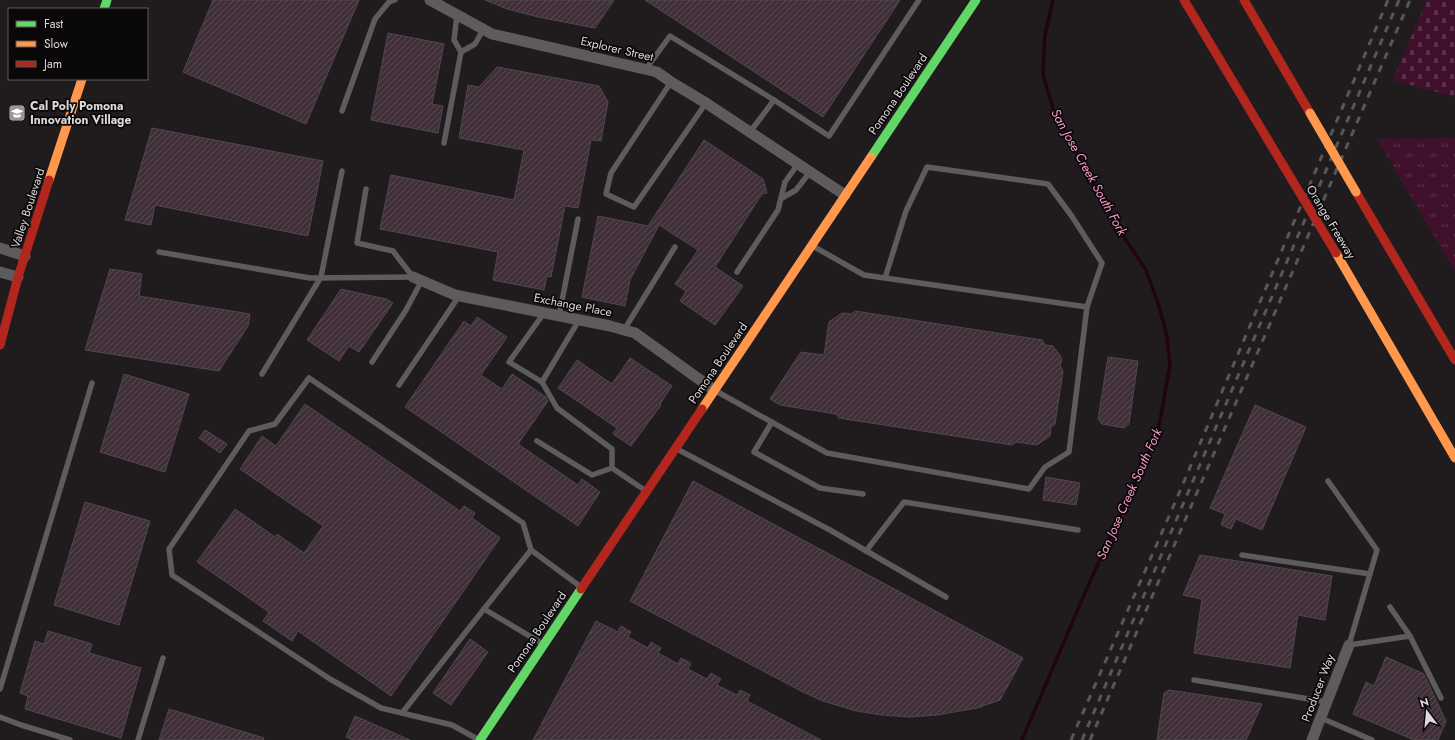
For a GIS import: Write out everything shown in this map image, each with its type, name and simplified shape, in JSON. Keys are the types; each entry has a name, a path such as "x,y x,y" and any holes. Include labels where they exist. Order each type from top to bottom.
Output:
{"main road":[{"name":"Pomona Boulevard","path":"479,740 976,0"},
{"name":"Orange Freeway","path":"1184,0 1336,253 1455,458"},
{"path":"1244,0 1455,360"},
{"name":"Valley Boulevard","path":"0,345 18,277 82,80"}],"street":[{"name":"Explorer Street","path":"430,0 492,34 657,72 845,195"},
{"path":"0,248 25,256"},
{"path":"0,272 18,277"},
{"name":"Exchange Place","path":"417,279 459,296 580,320 636,333 714,390"},
{"name":"Producer Way","path":"1312,740 1349,646"}],"lane":[{"path":"342,111 375,19 389,2 395,0"},
{"path":"646,69 670,36 829,136 919,0"},
{"path":"444,143 461,52 454,40 457,15"},
{"path":"461,52 475,44 483,30"},
{"path":"671,82 611,173 606,194 634,207 706,103"},
{"path":"750,132 774,100"},
{"path":"737,272 778,210 785,182 798,164"},
{"path":"714,390 827,453 1029,489 1045,467 1069,452 1087,307 1102,263 1071,215 1048,184 927,167 906,211 885,278"},
{"path":"262,374 321,278 342,171"},
{"path":"782,198 796,190 810,172"},
{"path":"366,189 357,244 393,251 417,279"},
{"path":"559,316 578,219"},
{"path":"811,245 864,276 1087,307"},
{"path":"624,330 675,247"},
{"path":"159,252 310,278 417,279"},
{"path":"372,362 406,310 417,279"},
{"path":"399,385 459,296"},
{"path":"544,313 509,362 542,382 557,408 612,449 612,468"},
{"path":"542,382 580,320"},
{"path":"479,740 452,725 381,708 330,679 172,575 169,549 249,431 275,424 310,378 523,523 531,550 582,587"},
{"path":"0,689 92,383"},
{"path":"772,422 754,452 820,488 863,494"},
{"path":"537,441 592,475 612,468"},
{"path":"675,448 866,551 946,597"},
{"path":"612,468 646,491"},
{"path":"1328,481 1376,550 1349,646 1410,636"},
{"path":"866,551 904,502 1078,530"},
{"path":"402,713 531,550"},
{"path":"1242,555 1370,574"},
{"path":"1390,607 1410,636 1441,698"},
{"path":"484,609 544,644"},
{"path":"138,740 163,658"},
{"path":"1194,680 1327,702"},
{"path":"0,717 70,740"},
{"path":"1321,718 1372,740"}],"green space":[{"path":"1427,0 1455,0 1455,97 1393,80"},
{"path":"1455,138 1455,271 1377,139"}],"building":[{"path":"213,0 359,0 306,124 183,72"},
{"path":"485,0 614,0 595,28 538,17 507,9"},
{"path":"645,0 900,0 823,117"},
{"path":"388,33 444,44 432,104 443,106 438,133 371,120"},
{"path":"497,67 599,86 608,102 601,141 591,140 578,208 565,206 551,277 547,276 544,290 493,280 498,252 380,229 391,175 514,200 524,150 459,138 468,85 479,87"},
{"path":"152,128 323,161 308,236 155,205 151,225 125,220"},
{"path":"704,140 763,179 767,193 762,194 715,267 743,286 715,325 680,301 686,291 675,284 698,250 659,225 630,280 625,306 582,297 598,216 648,226"},
{"path":"110,269 142,274 139,296 250,314 248,326 219,371 85,350"},
{"path":"341,289 386,299 393,303 359,352 349,346 339,361 307,340"},
{"path":"855,311 1042,340 1045,345 1053,346 1062,358 1060,366 1063,371 1055,424 1051,427 1050,436 1037,445 1016,442 1012,445 839,418 836,414 780,405 770,399 801,352 824,355 829,322 842,313 852,314"},
{"path":"477,317 507,337 481,375 502,389 512,374 546,397 548,401 518,444 578,485 582,479 600,492 578,526 405,407 464,321 471,326"},
{"path":"1108,357 1138,361 1129,424 1124,428 1102,424 1098,419"},
{"path":"630,358 672,386 660,404 661,405 631,446 613,434 617,428 558,388 577,360 612,384"},
{"path":"124,374 189,394 165,472 100,452"},
{"path":"305,404 460,511 464,506 475,513 472,518 500,538 391,696 298,631 292,641 263,621 269,612 197,562 235,509 275,537 277,534 304,553 323,526 240,469 262,436 276,446"},
{"path":"1255,405 1306,427 1262,530 1236,519 1231,529 1221,525 1225,514 1210,508"},
{"path":"205,430 227,444 220,453 199,438"},
{"path":"1046,477 1080,483 1076,505 1043,500"},
{"path":"693,481 1023,658 1000,700 977,708 937,715 910,717 856,711 823,701 803,692 630,601"},
{"path":"85,502 150,521 119,625 54,605"},
{"path":"1200,555 1332,576 1325,620 1298,615 1290,668 1194,653 1202,599 1183,595"},
{"path":"596,621 618,632 621,626 631,632 628,637 648,648 651,642 661,648 658,653 678,664 681,658 691,663 688,669 707,679 711,673 721,679 717,685 737,695 740,690 750,695 747,701 821,740 533,740"},
{"path":"48,631 92,644 89,653 141,668 121,738 25,709 28,696 20,693 35,641 44,644"},
{"path":"470,639 488,652 451,705 433,693"},
{"path":"1386,657 1424,674 1446,721 1438,740 1414,740 1353,714 1366,682 1374,686"},
{"path":"1169,690 1262,704 1246,740 1157,740 1164,693"},
{"path":"169,709 264,738 263,740 159,740"},
{"path":"355,716 410,740 353,740 346,737"}],"waterway":[{"name":"San Jose Creek South Fork","path":"1022,740 1084,595 1158,432 1170,365 1167,336 1159,306 1146,270 1120,231 1054,112 1043,74 1045,35 1053,0"}],"railway":[{"path":"1071,740 1177,498 1388,0"},
{"path":"1082,740 1399,0"},
{"path":"1090,740 1410,0"}],"traffic: fast":[{"path":"104,8 107,0"},
{"path":"871,157 976,0"},
{"path":"480,740 581,589"}],"traffic: slow":[{"path":"49,180 82,80"},
{"path":"1310,113 1356,192"},
{"path":"702,409 871,157"},
{"path":"1336,253 1455,458"}],"traffic: jam":[{"path":"1184,0 1283,165"},
{"path":"1244,0 1310,113"},
{"path":"1283,165 1336,253"},
{"path":"0,345 18,277 49,180"},
{"path":"1356,192 1455,360"},
{"path":"581,589 702,409"}],"place":[{"name":"Cal Poly Pomona Innovation Village","path":"17,113"}]}
